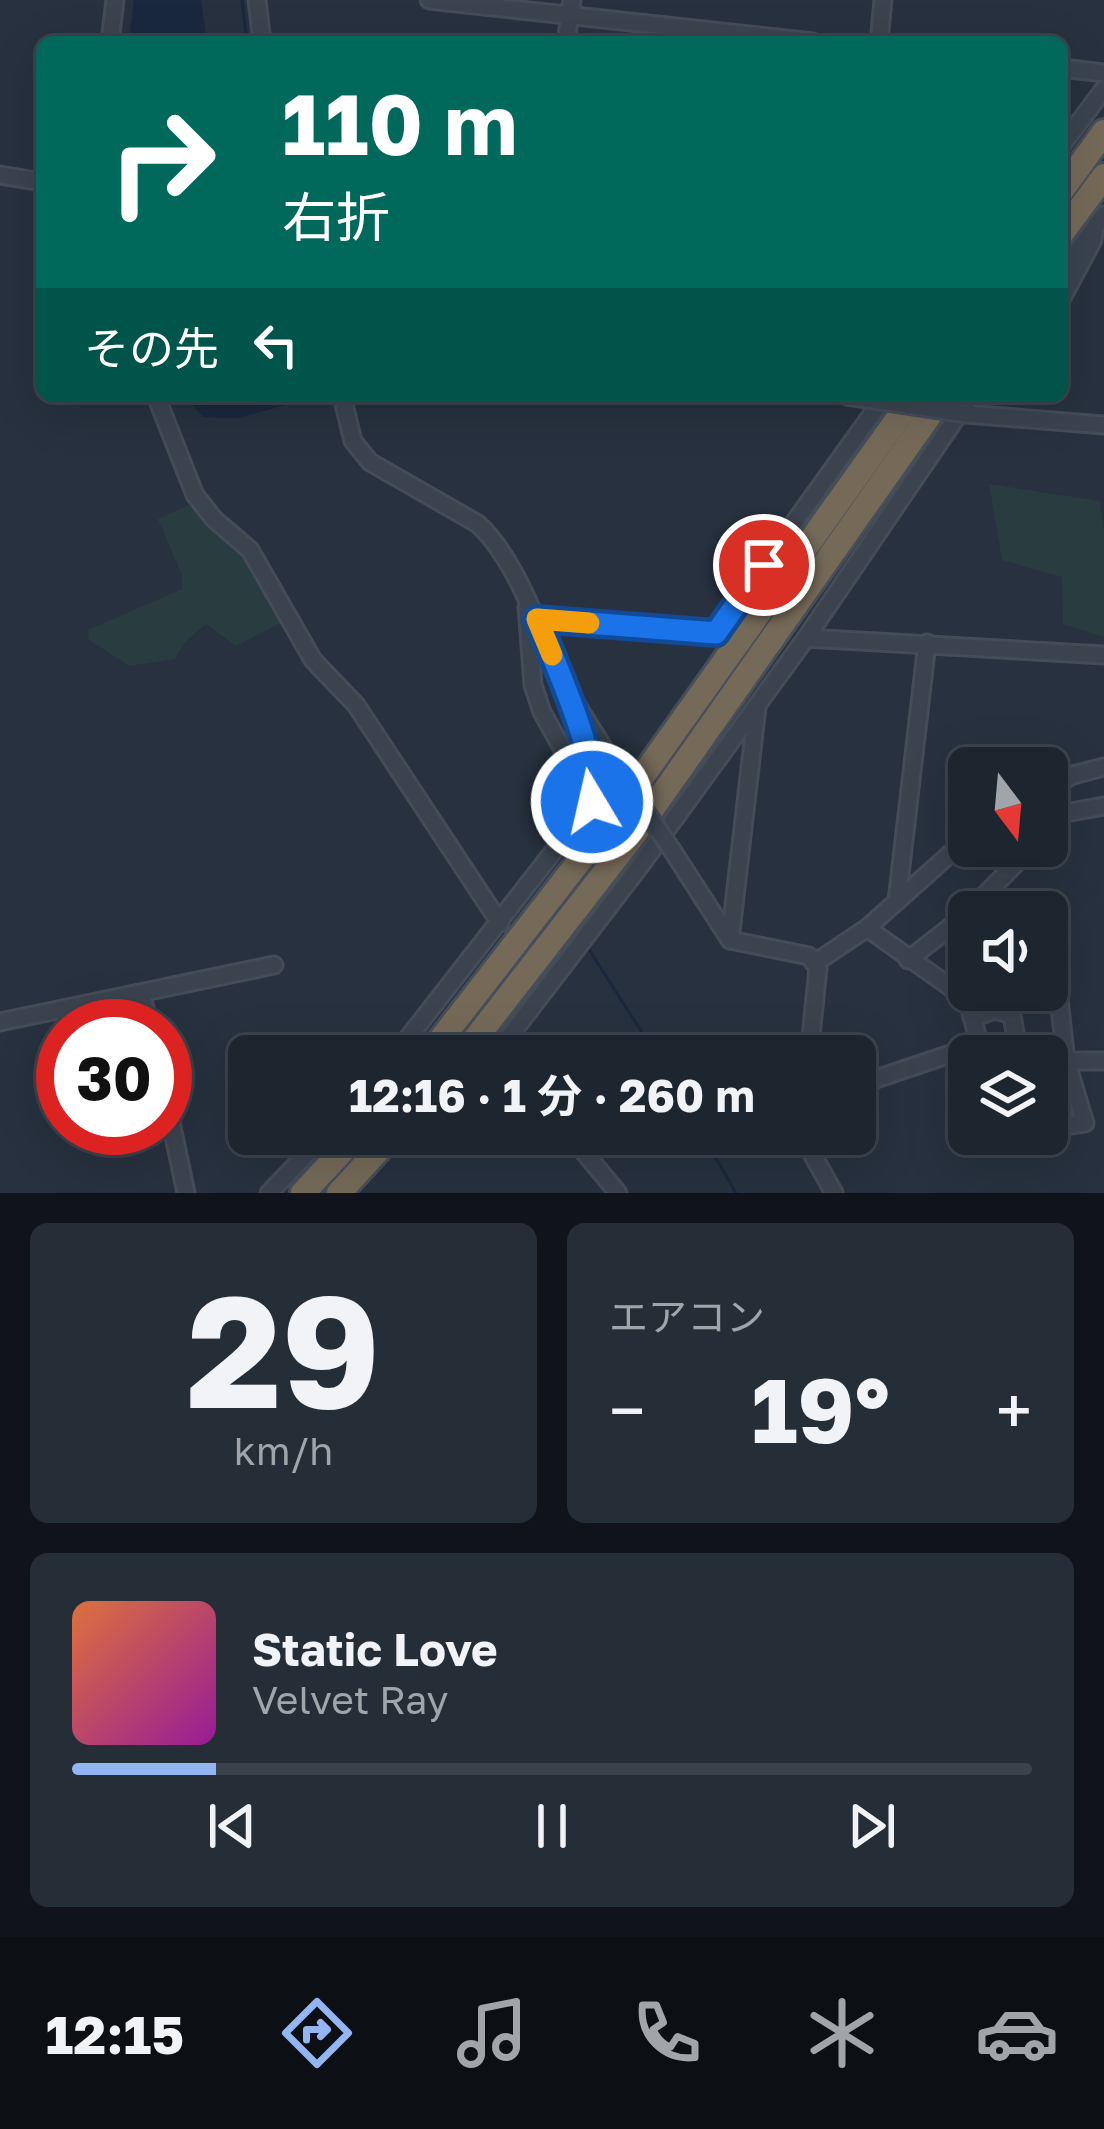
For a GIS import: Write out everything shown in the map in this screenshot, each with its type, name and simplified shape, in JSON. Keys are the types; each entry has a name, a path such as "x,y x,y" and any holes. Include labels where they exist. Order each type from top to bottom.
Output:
{"highway":[{"path":"1068,182 1104,132"},
{"path":"1068,225 1104,176"},
{"path":"444,1035 598,837 910,402"},
{"path":"478,1035 633,836 939,402"},
{"path":"303,1193 338,1155"},
{"path":"339,1193 374,1155"}],"street":[{"path":"111,36 115,0"},
{"path":"257,0 261,36"},
{"path":"429,0 570,8 770,36"},
{"path":"880,36 883,0"},
{"path":"1068,69 1104,73"},
{"path":"1068,137 1104,88"},
{"path":"0,175 36,181"},
{"path":"1068,264 1100,221"},
{"path":"1068,287 1100,221"},
{"path":"157,402 195,495 214,520 250,550 313,660 356,705 500,923"},
{"path":"343,402 352,440 370,462 478,524 493,538 537,619 563,681 596,790 592,802 411,1035"},
{"path":"537,619 716,633 873,402"},
{"path":"898,402 966,414 1104,425"},
{"path":"510,1035 806,638 967,402"},
{"path":"999,416 1007,402"},
{"path":"527,604 533,685 542,712 592,802"},
{"path":"806,638 1104,655"},
{"path":"897,901 927,644"},
{"path":"563,681 730,940 809,956 815,963 811,1035"},
{"path":"730,940 758,704"},
{"path":"1068,779 1104,767"},
{"path":"1068,812 1104,806"},
{"path":"815,963 867,928 948,856"},
{"path":"908,960 963,916 1012,867"},
{"path":"867,928 967,999 977,1035"},
{"path":"0,1022 274,965"},
{"path":"142,994 143,999"},
{"path":"972,1018 994,1010 1012,1016 1015,1035"},
{"path":"876,1080 948,1059"},
{"path":"1068,1061 1104,1061"},
{"path":"1068,1068 1085,1123 1068,1125"},
{"path":"178,1155 186,1193"},
{"path":"269,1193 306,1155"},
{"path":"586,1155 618,1193"},
{"path":"813,1155 834,1193"}],"green space":[{"path":"989,484 1100,501 1104,637 1063,624 1062,577 1002,560"},
{"path":"189,505 241,550 281,623 236,646 206,624 185,642 175,659 129,666 89,640 88,630 182,589 182,575 158,519"}],"water":[{"path":"134,0 201,0 206,36 130,36"},
{"path":"189,402 296,402 239,418 203,417"}],"waterway":[{"path":"242,0 246,36"},
{"path":"588,948 644,1035"},
{"path":"714,1155 736,1193"}],"slow traffic":[{"path":"552,655 537,619 589,623"}],"route":[{"path":"592,802 596,790 592,774 563,681 537,619 716,633 764,565"}]}
